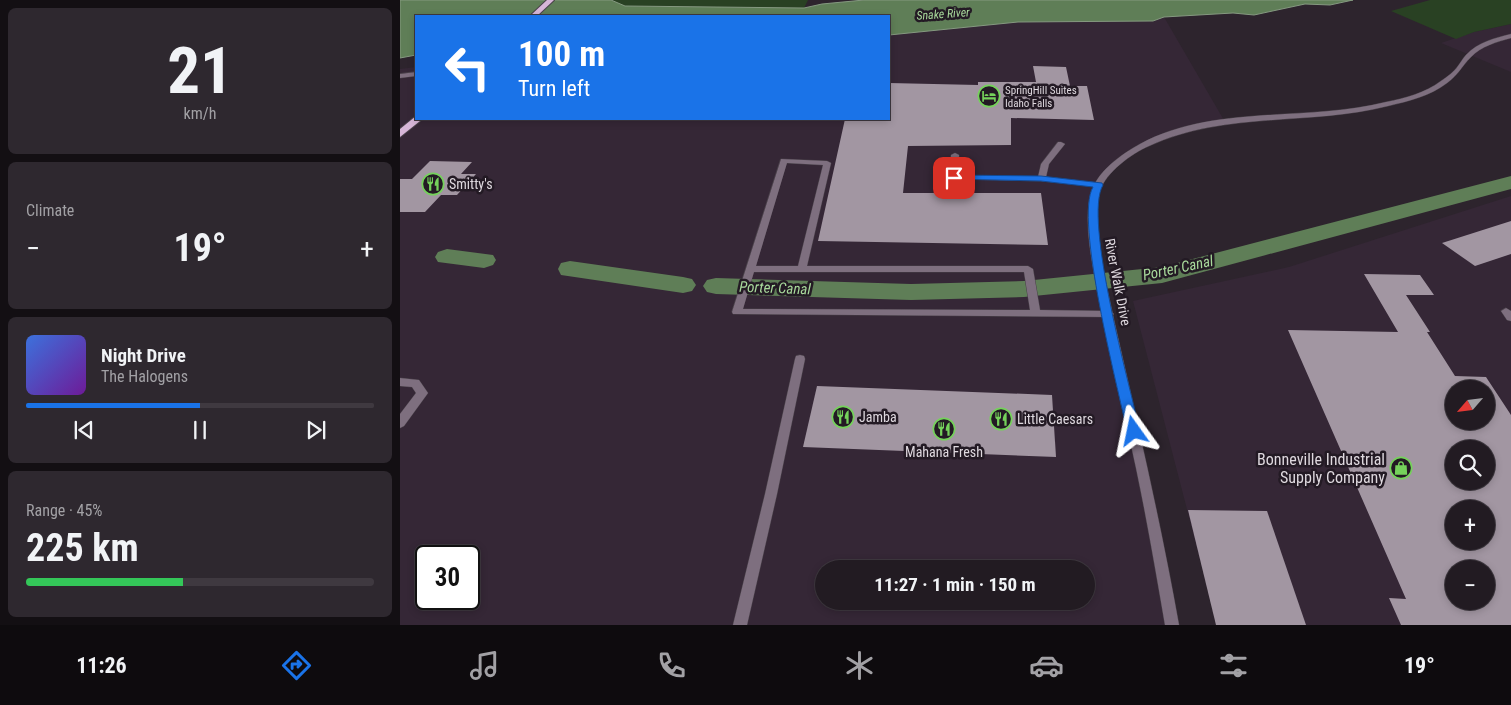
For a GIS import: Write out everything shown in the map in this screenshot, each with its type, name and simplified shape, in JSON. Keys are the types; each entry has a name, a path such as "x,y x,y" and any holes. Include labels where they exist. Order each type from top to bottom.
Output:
{"main road":[{"path":"534,15 551,0"},
{"path":"400,134 416,120"}],"street":[{"name":"River Walk Drive","path":"1172,625 1150,510 1097,263 1092,224 1096,190 1107,171 1129,152 1158,138 1209,125 1249,118 1340,112 1384,105 1432,90 1459,70 1467,57 1478,48 1511,36"},
{"path":"400,76 415,74"},
{"path":"1041,179 1045,164 1061,144"},
{"path":"955,155 954,178 1041,179 1099,185"},
{"path":"802,269 827,163 784,162 737,312 1109,314"},
{"path":"750,269 1028,268 1035,313"},
{"path":"740,625 769,504 800,359"},
{"path":"400,382 415,383 422,393 400,423"}],"shaded area":[{"path":"611,0 808,0 804,8 624,6"},
{"path":"1430,0 1511,0 1511,24 1474,32 1456,39 1391,11"},
{"path":"1164,17 1225,122 1158,138 1129,152 1096,190 1093,224 1168,625 400,625 400,69 415,67 415,120 890,120 890,35 1018,22 1153,21"},
{"path":"1511,24 1511,72 1441,43 1474,32"},
{"path":"1511,196 1511,625 1217,625 1133,301 1289,267"}],"water":[{"name":"Snake River","path":"400,0 611,0 625,6 804,8 822,4 864,0 1353,0 1330,5 1305,4 1254,15 1233,13 1164,17 1153,21 1018,22 890,35 890,15 415,15 415,55 400,58"}],"building":[{"path":"1033,66 1066,67 1070,86 1087,86 1094,120 1011,118 1011,145 908,146 903,193 1041,193 1048,245 818,241 845,120 890,120 890,83 978,85 978,82 1036,82"},
{"name":"Smitty's","path":"430,161 472,162 461,174 476,174 457,195 441,195 425,212 400,212 400,179 412,179"},
{"path":"1511,221 1511,254 1475,266 1442,243"},
{"name":"Bonneville Industrial Supply Company","path":"1364,274 1420,275 1434,295 1406,295 1455,376 1486,377 1488,380 1445,380 1445,430 1495,430 1495,391 1511,415 1511,625 1401,625 1389,598 1406,599 1288,330 1398,332"},
{"path":"817,386 1052,395 1056,457 803,447"},
{"path":"1188,510 1267,511 1306,625 1216,625"}],"waterway":[{"name":"Porter Canal","path":"716,286 911,292 1024,289 1162,275 1511,182"},
{"name":"Porter Canal","path":"447,257 484,260"},
{"name":"Porter Canal","path":"570,269 683,285"}],"place":[{"name":"SpringHill Suites Idaho Falls","path":"989,96"},
{"name":"Smitty's","path":"433,184"},
{"name":"Jamba","path":"843,417"},
{"name":"Little Caesars","path":"1001,419"},
{"name":"Mahana Fresh","path":"944,429"},
{"name":"Bonneville Industrial Supply Company","path":"1401,468"}],"route":[{"path":"954,178 1041,179 1099,185 1096,190 1092,224 1097,263 1134,431"}]}
